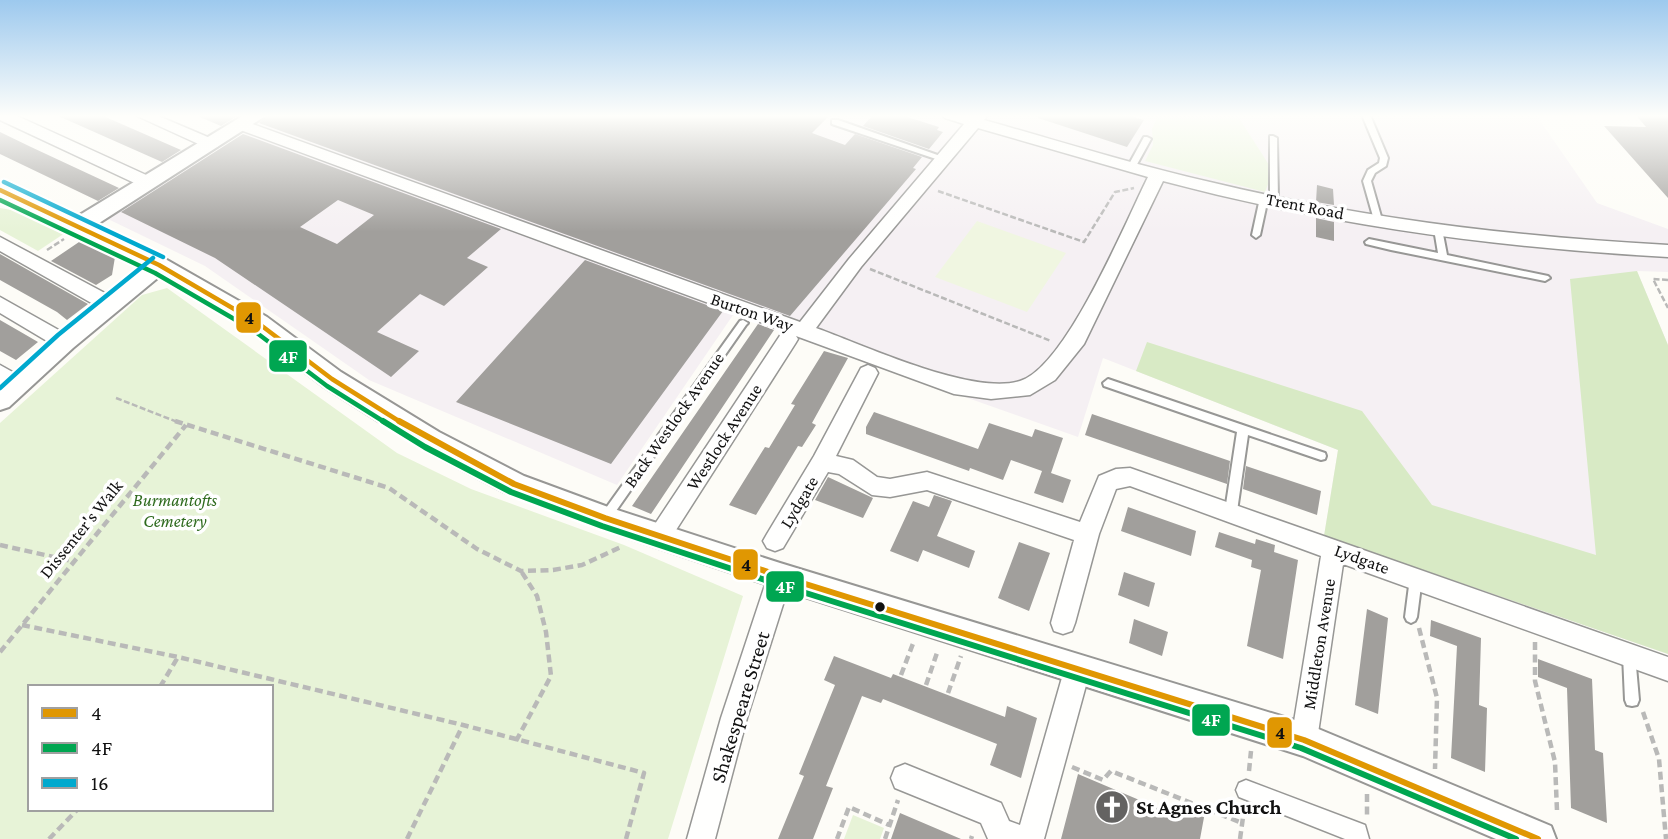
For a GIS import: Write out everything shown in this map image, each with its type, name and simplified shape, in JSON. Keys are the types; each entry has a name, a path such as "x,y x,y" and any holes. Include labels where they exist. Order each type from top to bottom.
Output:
{"street":[{"path":"87,154 149,183"},
{"path":"76,229 195,154"},
{"name":"Burton Way","path":"338,154 747,311 796,334 971,391 1023,389 1048,375 1070,348 1158,174"},
{"name":"Westlock Avenue","path":"661,534 796,334 945,154"},
{"name":"Trent Road","path":"1094,154 1158,174 1378,220 1601,248 1668,251"},
{"path":"0,190 76,229 159,265 258,323 332,379 430,440 514,484 605,518 661,534 780,576 1078,667 1304,740 1538,839"},
{"path":"0,243 109,304"},
{"path":"6,385 159,265"},
{"path":"0,304 64,342"},
{"name":"Lydgate","path":"775,541 822,462 868,373"},
{"name":"Lydgate","path":"822,462 845,466 872,486 890,488 927,481 1087,534"},
{"name":"Lydgate","path":"1063,623 1087,534 1107,483 1116,478 1130,477 1668,669"},
{"name":"Middleton Avenue","path":"1304,740 1334,548"},
{"name":"Shakespeare Street","path":"701,839 734,718 780,576"},
{"path":"1030,839 1078,667"},
{"path":"905,778 991,813 999,831 1019,839"},
{"path":"1246,790 1357,836"}],"lane":[{"path":"931,154 942,158"},
{"path":"1132,166 1139,154"},
{"path":"1256,235 1269,199 1272,154"},
{"path":"1378,220 1367,176 1383,164 1382,154"},
{"path":"1438,229 1443,258"},
{"path":"1369,242 1443,258 1495,265 1545,278"},
{"name":"Back Westlock Avenue","path":"605,518 743,323"},
{"path":"1108,383 1321,456"},
{"path":"1231,511 1243,430"},
{"path":"1411,617 1416,578"},
{"path":"1629,655 1632,701"}],"path":[{"path":"919,185 1084,242 1115,192 1130,187 1148,191"},
{"path":"45,251 76,229"},
{"path":"855,263 1070,348"},
{"path":"1668,280 1653,279 1668,308"},
{"path":"116,398 186,425 389,488 477,548 521,571 553,570 582,565 608,555 627,540"},
{"name":"Dissenter's Walk","path":"0,652 186,425"},
{"path":"0,545 72,561"},
{"path":"516,741 551,676 547,632 537,596 521,571"},
{"path":"1411,617 1420,630 1437,698 1435,795"},
{"path":"1534,621 1535,684 1547,717 1560,781 1557,811"},
{"path":"22,625 178,657 463,725 644,773 626,839"},
{"path":"901,675 916,635"},
{"path":"926,685 941,643"},
{"path":"948,693 963,651"},
{"path":"161,685 178,657"},
{"path":"1632,701 1643,712 1659,759 1666,839"},
{"path":"407,839 463,725"},
{"path":"1053,759 1102,780 1111,771 1242,823"},
{"path":"1357,836 1367,825 1367,766"},
{"path":"885,839 905,778"},
{"path":"837,839 849,807 889,825"},
{"path":"49,839 76,811"}],"shaded area":[{"path":"211,154 1563,154 1597,203 1668,229 1668,272 1637,271 1668,345 1668,654 1324,536 1338,450 1103,358 1078,437 733,315 617,485 369,380 205,266 108,219"}],"green space":[{"path":"1148,154 1262,154 1273,171 1265,192 1145,161"},
{"path":"0,208 17,211 65,233 38,251 0,230"},
{"path":"977,221 1066,253 1027,312 935,277"},
{"path":"1637,271 1668,345 1668,654 1324,536 1338,450 1136,371 1147,342 1362,411 1432,505 1596,555 1570,279"},
{"name":"Burmantofts Cemetery","path":"167,288 397,453 471,489 624,545 743,596 668,839 0,839 0,423 142,295"},
{"path":"853,815 884,828 880,839 844,839"}],"building":[{"path":"0,154 47,154 119,188 98,201"},
{"path":"144,154 174,154 162,162"},
{"path":"211,154 298,154 501,229 467,258 488,267 444,306 420,294 377,332 419,351 391,377 215,258 121,212","holes":["338,200 374,215 337,244 300,227"]},
{"path":"345,154 914,154 922,157 913,168 916,169 790,316"},
{"path":"1629,154 1668,154 1668,198"},
{"path":"1317,185 1333,189 1334,205 1316,202"},
{"path":"1316,218 1334,222 1334,241 1316,237"},
{"path":"82,240 115,257 112,275 96,285 51,261"},
{"path":"0,254 88,304 67,320 0,280"},
{"path":"585,260 723,311 611,464 456,402"},
{"path":"0,320 38,342 16,360 0,351"},
{"path":"758,324 774,330 651,514 632,506"},
{"path":"824,351 848,358 812,423 816,425 802,447 798,446 756,515 729,505 765,447 769,448 795,405 791,404"},
{"path":"874,412 978,449 989,423 1032,437 1035,429 1063,438 1051,473 1071,480 1063,503 1034,493 1042,471 1011,460 1003,480 970,468 969,471 866,434 866,427"},
{"path":"1092,414 1230,461 1227,484 1085,435"},
{"path":"1246,466 1321,491 1317,515 1243,489"},
{"path":"828,477 873,498 863,518 815,500"},
{"path":"934,495 952,501 937,536 975,551 969,568 923,550 918,562 890,551 913,501 929,507"},
{"path":"1128,507 1196,531 1191,556 1121,531"},
{"path":"1219,532 1255,544 1256,539 1275,545 1274,552 1298,560 1283,659 1247,646 1261,570 1251,567 1252,560 1215,547"},
{"path":"1019,542 1050,553 1029,611 998,598"},
{"path":"1124,572 1155,583 1149,607 1118,595"},
{"path":"1367,609 1388,618 1378,714 1355,705"},
{"path":"1134,619 1168,632 1162,656 1129,643"},
{"path":"1431,620 1481,638 1479,705 1487,708 1485,772 1451,758 1457,646 1430,636"},
{"path":"834,656 891,678 893,674 1005,717 1007,706 1037,718 1021,778 990,765 997,744 883,699 881,703 862,696 826,786 833,788 813,839 778,839 804,776 799,774 835,685 824,680"},
{"path":"1538,659 1592,679 1595,750 1603,753 1607,823 1571,808 1567,688 1538,677"},
{"name":"St Agnes Church","path":"1078,774 1177,816 1179,802 1205,812 1200,839 1061,839"},
{"path":"900,813 961,839 891,839"}],"transit line":[{"name":"16","path":"4,182 163,257"},
{"name":"4","path":"0,190 159,265 258,323 332,379 430,440 514,484 605,518 780,576 1304,740 1538,839"},
{"name":"4F","path":"0,200 155,273 253,330 327,386 425,447 511,492 602,526 777,584 1301,748 1516,839"},
{"name":"16","path":"0,388 58,335 153,258"}],"place":[{"name":"St Agnes Church","path":"1112,807"}]}
